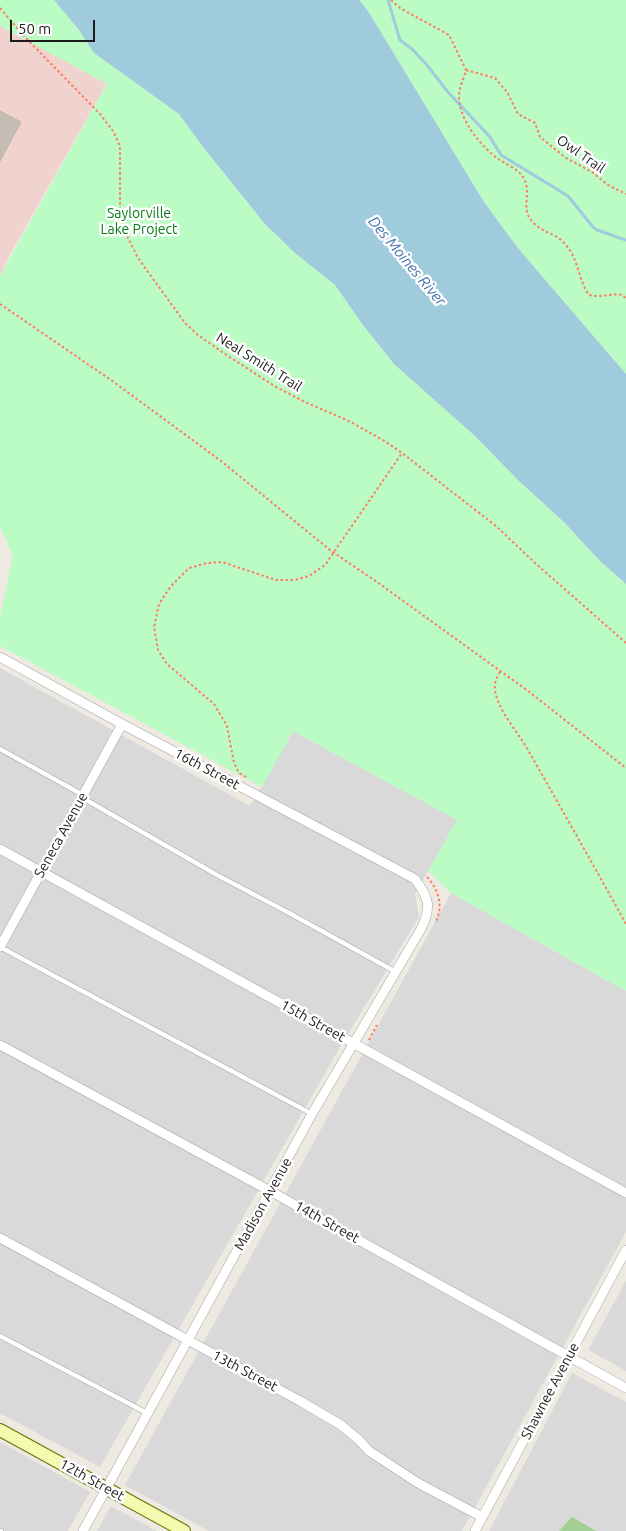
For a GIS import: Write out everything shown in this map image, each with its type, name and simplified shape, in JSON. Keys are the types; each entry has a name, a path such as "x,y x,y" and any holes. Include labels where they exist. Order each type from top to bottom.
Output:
{"main road":[{"name":"12th Street","path":"0,1430 184,1531"}],"street":[{"name":"16th Street","path":"0,657 122,724 415,879"},
{"name":"Seneca Avenue","path":"0,947 122,724"},
{"name":"15th Street","path":"0,849 626,1192"},
{"name":"Madison Avenue","path":"83,1531 312,1114 426,918 428,906 426,894 415,879"},
{"name":"14th Street","path":"0,1045 270,1191 626,1388"},
{"name":"13th Street","path":"0,1238 342,1425 369,1451 418,1483 482,1517"},
{"name":"Shawnee Avenue","path":"474,1531 626,1250"}],"lane":[{"path":"0,750 83,795 88,801 217,875 396,972"},
{"path":"0,947 312,1114"},
{"path":"0,1336 147,1414"}],"path":[{"path":"391,0 400,8 450,35 466,70 459,95 463,118 497,158 522,175 529,189 527,199 528,215 538,228 565,243 574,256 580,271 583,287 589,295 600,298 613,293 624,295 626,299"},
{"name":"Neal Smith Trail","path":"0,8 22,34 100,114 113,131 120,146 120,210 125,232 138,258 185,323 198,335 225,354 276,387 347,420 402,453 496,526 626,643"},
{"name":"Owl Trail","path":"466,70 494,78 507,92 518,114 534,122 540,137 566,158 592,172 608,185 626,194"},
{"path":"0,304 111,380 205,450 333,553 377,582 500,672 626,768"},
{"path":"248,778 239,773 234,763 227,726 214,704 167,664 158,650 154,627 159,604 172,586 189,568 207,563 222,562 276,580 294,580 309,576 325,565 402,453"},
{"path":"500,672 496,679 495,690 505,716 522,741 590,857 626,924"},
{"path":"423,874 437,891 440,901 439,916 434,925"},
{"path":"364,1049 378,1024"}],"shaded area":[{"path":"0,26 107,83 8,258 0,276"},
{"path":"0,668 250,806 293,731 458,820 415,894 419,917 340,1047 100,1467 0,1413"},
{"path":"451,893 626,991 626,1232 462,1531 209,1531 125,1485"},
{"path":"626,1281 626,1371 588,1350"},
{"path":"572,1373 626,1402 626,1531 489,1531"},
{"path":"0,1442 90,1492 68,1531 0,1531"},
{"path":"111,1506 157,1531 97,1531"}],"green space":[{"name":"Saylorville Lake Project","path":"0,0 54,0 79,30 94,53 179,114 265,224 295,253 335,285 363,325 394,364 475,436 518,480 565,523 599,560 626,584 626,991 451,893 428,871 457,820 293,731 262,787 0,646 0,617 13,556 0,526 0,276 107,84 0,26"},
{"path":"359,0 626,0 626,374 517,247 484,202 368,11"},
{"path":"572,1517 596,1531 559,1531"}],"water":[{"name":"Des Moines River","path":"54,0 359,0 368,11 484,202 517,247 626,374 626,584 599,560 565,523 518,480 475,436 394,364 363,325 335,285 295,253 265,224 179,114 94,53 79,30"}],"building":[{"path":"0,111 21,122 0,161"}],"waterway":[{"path":"388,0 400,40 412,49 427,65 447,91 490,137 501,155 568,196 597,230 626,240"}]}
